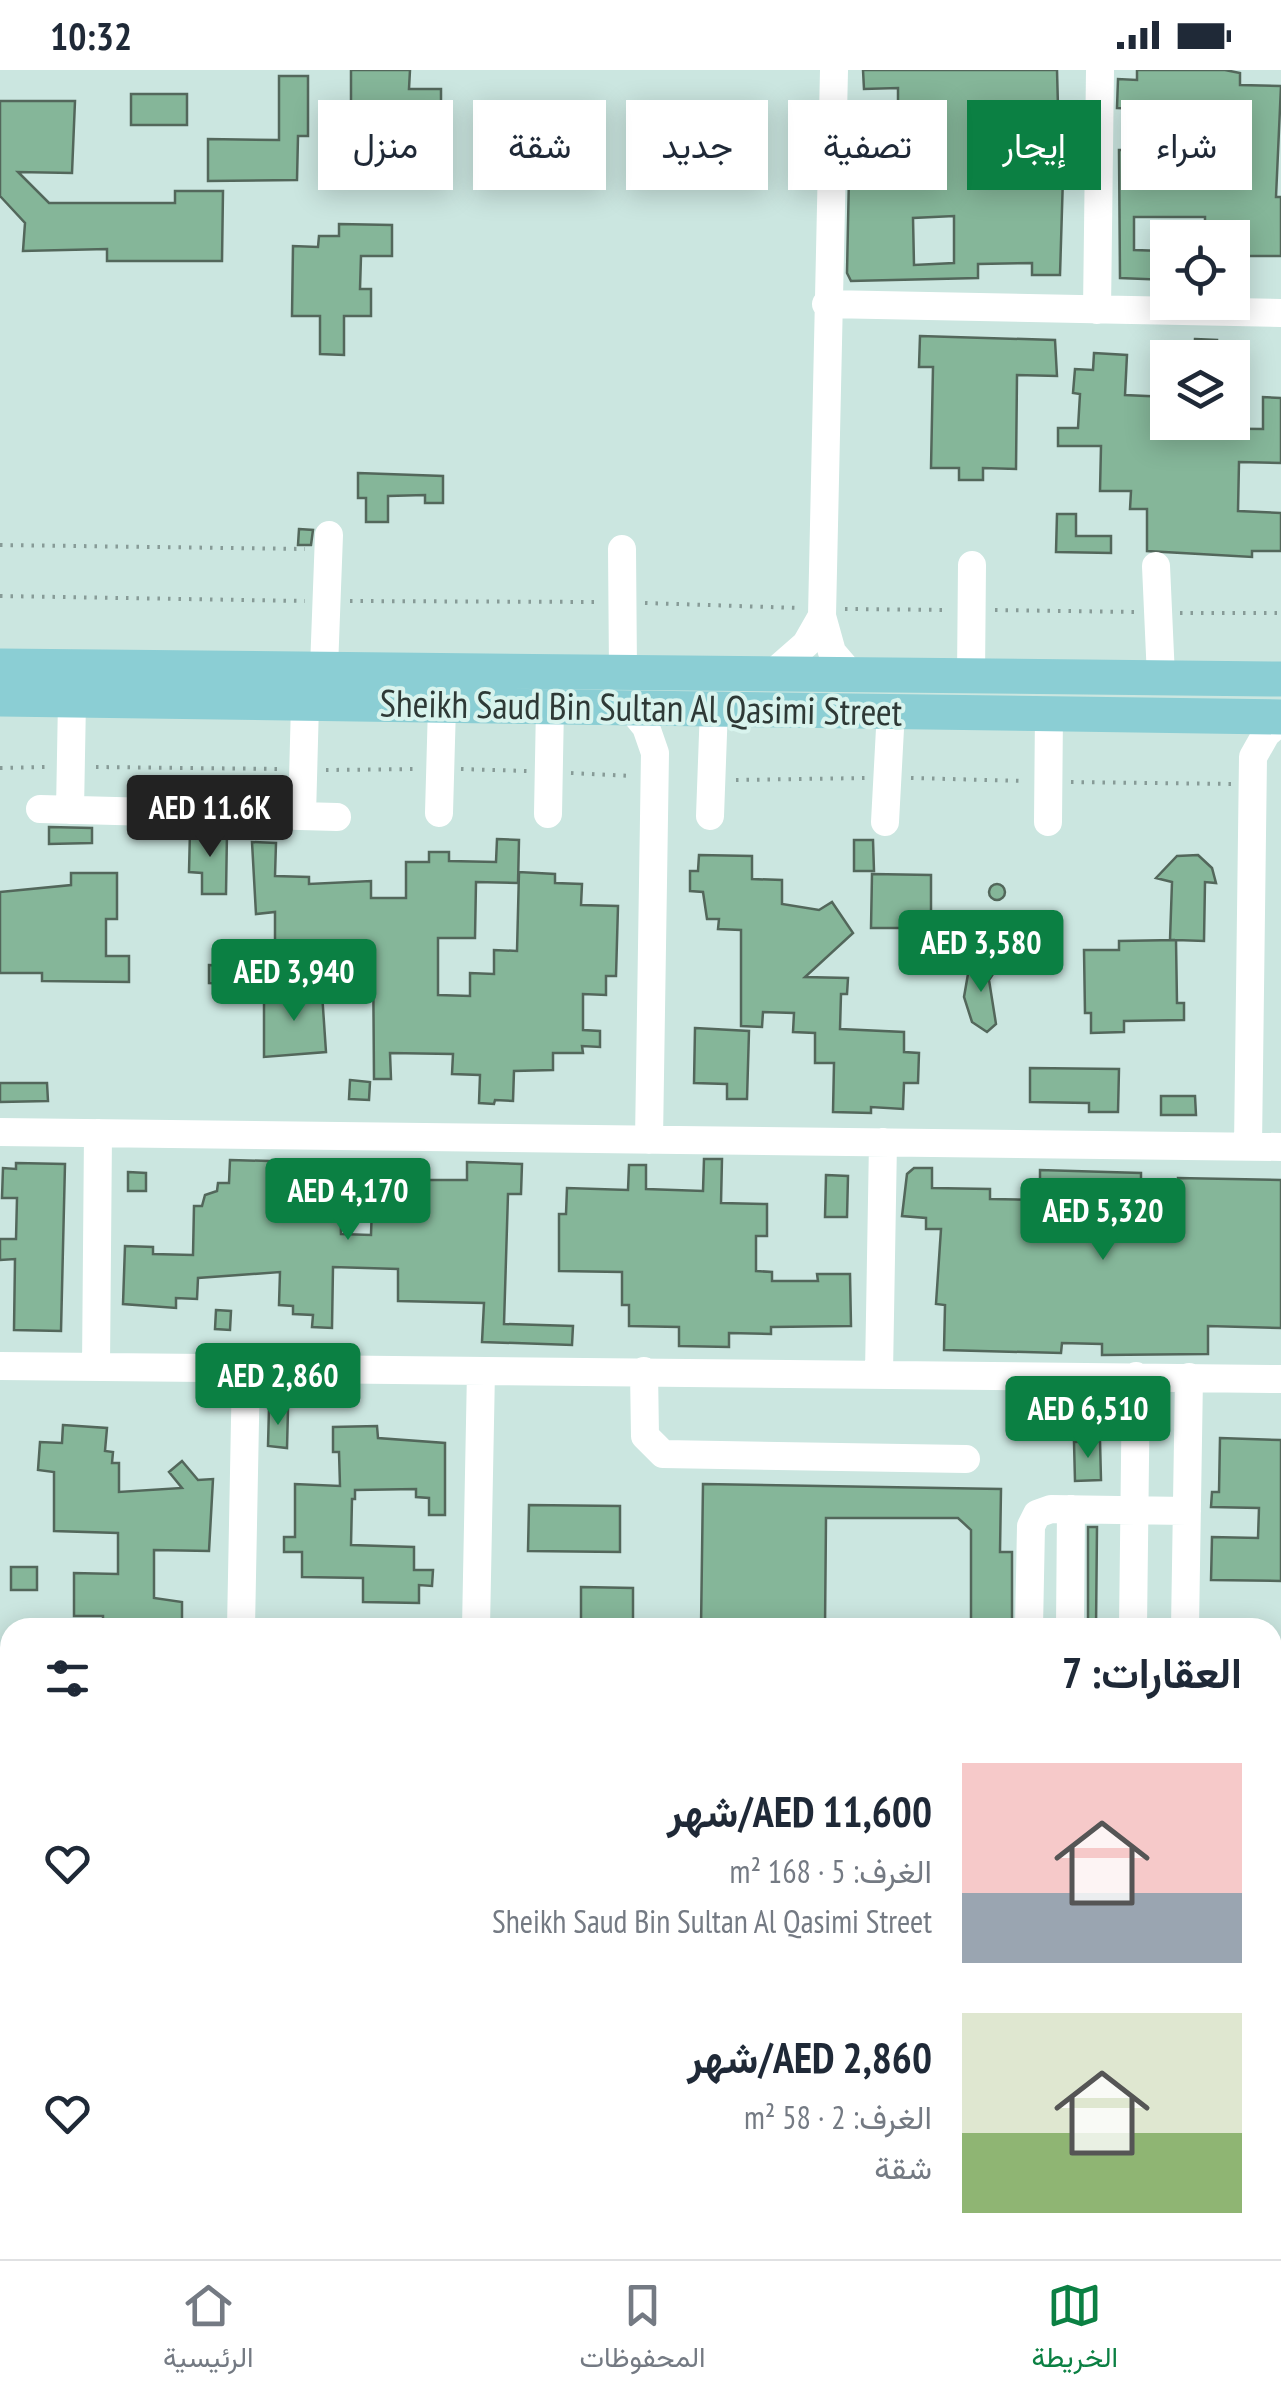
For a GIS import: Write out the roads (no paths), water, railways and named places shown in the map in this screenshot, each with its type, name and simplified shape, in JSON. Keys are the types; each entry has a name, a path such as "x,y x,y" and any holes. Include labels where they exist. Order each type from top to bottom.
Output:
{"main road":[{"name":"Sheikh Saud Bin Sultan Al Qasimi Street","path":"0,666 242,665 1281,680"},
{"path":"208,703 208,684 213,676 242,665"},
{"name":"Sheikh Saud Bin Sultan Al Qasimi Street","path":"0,699 1049,712 1281,719"}],"street":[{"path":"834,70 822,616 832,652 850,673"},
{"path":"1097,310 1100,70"},
{"path":"826,304 1281,314"},
{"path":"324,668 329,542"},
{"path":"622,549 623,671"},
{"path":"971,676 972,565"},
{"path":"1156,566 1161,677"},
{"path":"774,672 806,644 822,616"},
{"path":"70,810 72,701"},
{"path":"302,816 306,704"},
{"path":"439,813 442,706"},
{"path":"548,814 550,706"},
{"path":"629,706 646,727 655,752 649,1140"},
{"path":"655,752 666,727 700,707 710,816"},
{"path":"885,822 890,710"},
{"path":"1048,822 1049,712"},
{"path":"1218,716 1239,733 1253,757"},
{"path":"1248,1146 1253,757 1266,734 1281,719"},
{"path":"40,809 337,817"},
{"path":"0,1132 1281,1147"},
{"path":"96,1368 98,1133"},
{"path":"879,1373 883,1142"},
{"path":"0,1366 1281,1379"},
{"path":"241,1618 246,1369"},
{"path":"476,1618 481,1371"},
{"path":"644,1371 645,1436 663,1454 966,1460"},
{"path":"1133,1618 1136,1376"},
{"path":"1186,1618 1188,1377"},
{"path":"1070,1618 1071,1509"},
{"path":"1029,1618 1033,1520 1044,1510 1187,1511"}]}
